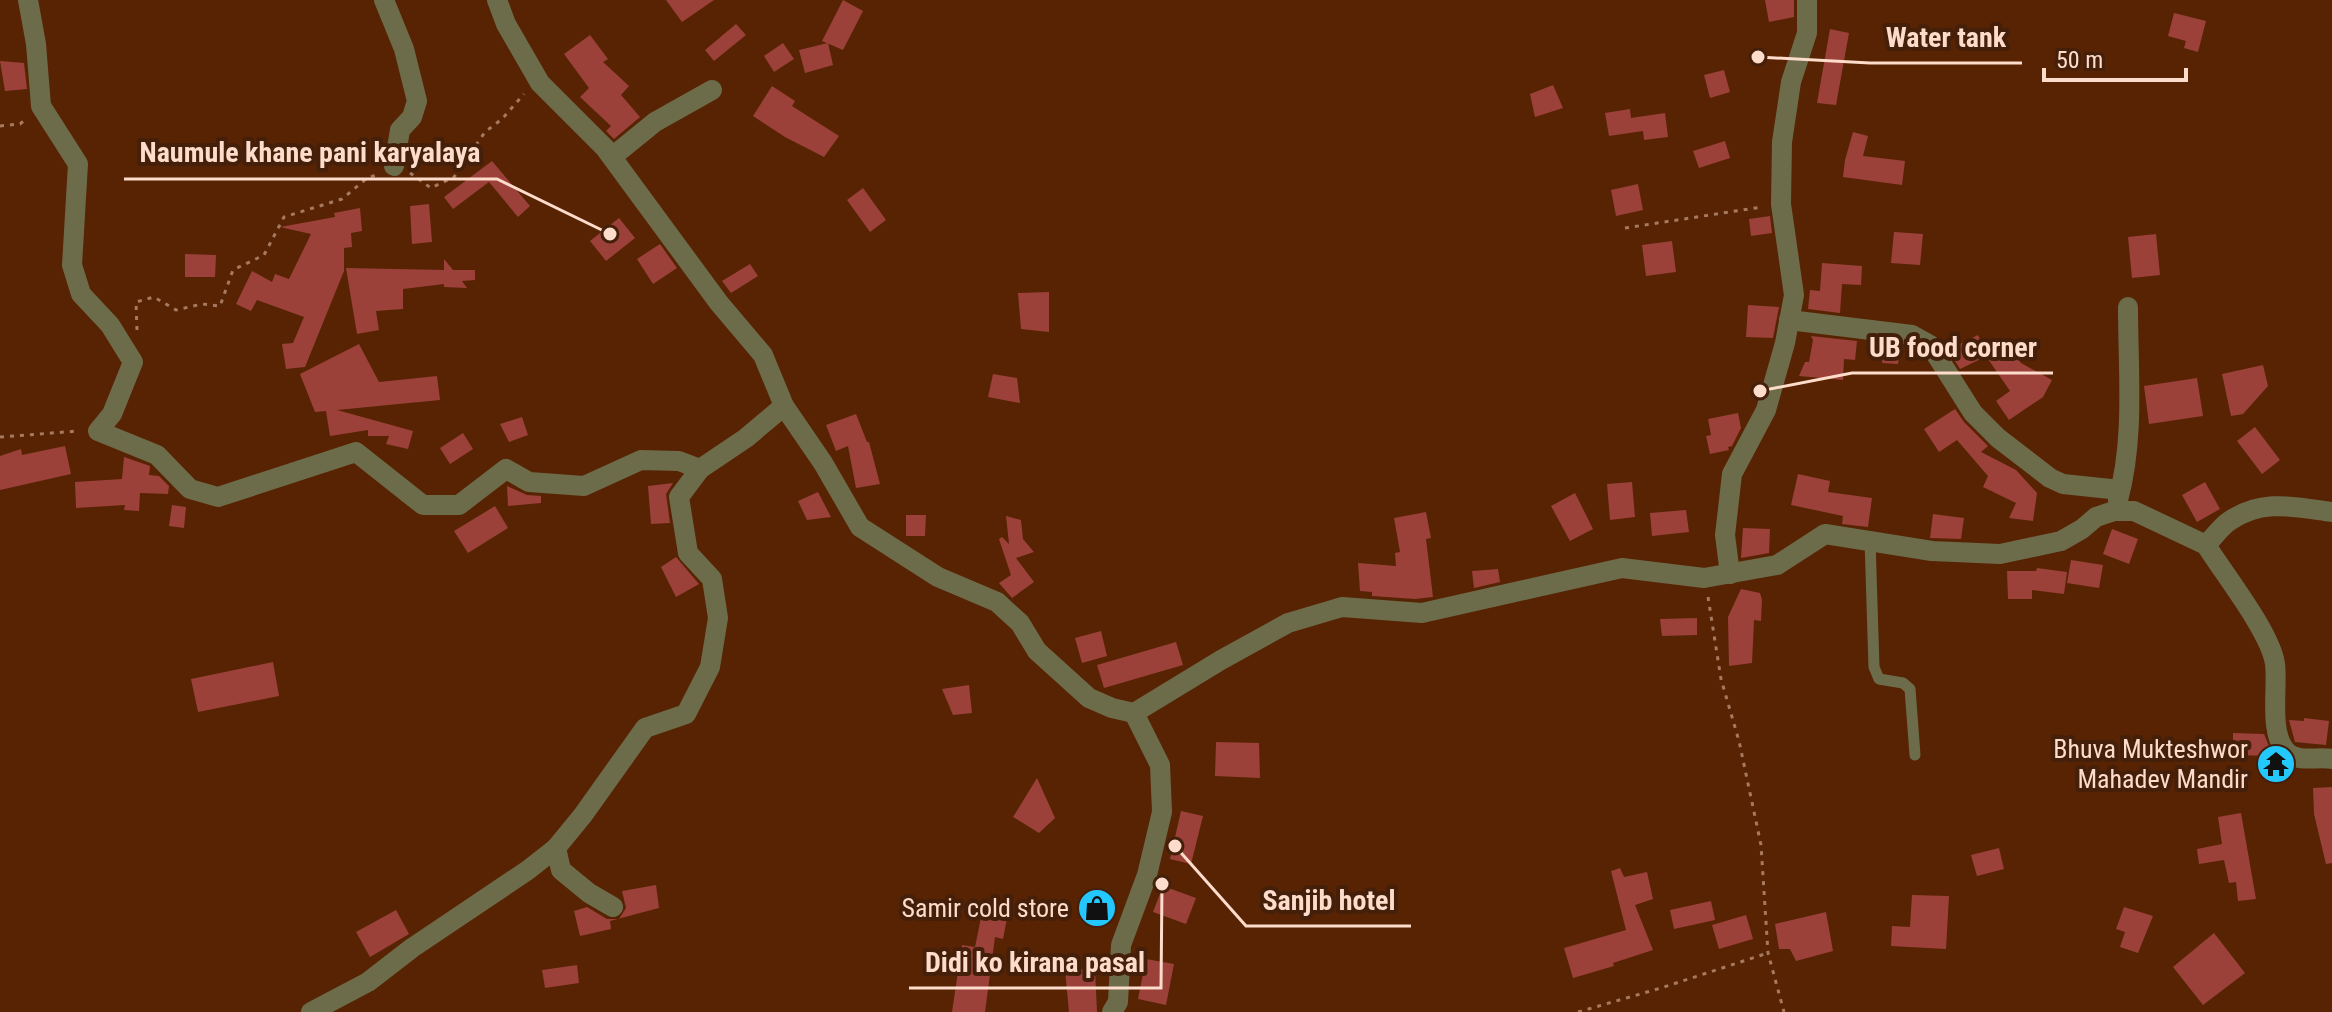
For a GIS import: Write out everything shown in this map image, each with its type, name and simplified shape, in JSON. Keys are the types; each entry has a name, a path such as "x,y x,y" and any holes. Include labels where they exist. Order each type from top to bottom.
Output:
{"street":[{"path":"28,0 36,44 41,106 78,164 72,265 81,294 110,325 133,362 112,414 98,431 157,455 190,489 218,497 356,452 423,505 459,505 506,469 529,482 584,486 641,460 679,461 700,469"},
{"path":"384,0 404,49 417,101 412,117 400,130 394,166"},
{"path":"497,0 506,24 540,83 612,157 719,303 763,355 784,406 823,463 860,527 938,577 997,602 1020,623 1037,651 1089,698 1112,708 1134,713 1288,623 1342,607 1422,613 1622,568 1704,578 1777,565 1825,534 1932,551 2000,554 2061,541 2096,517 2114,511 2134,511 2206,545 2261,631 2275,662 2274,694 2279,742 2287,753 2300,758 2332,759"},
{"path":"1730,574 1725,535 1732,474 1766,410 1785,343 1794,295 1781,204 1782,142 1791,82 1807,33 1807,0"},
{"path":"612,157 655,122 712,90"},
{"path":"2114,511 2125,472 2128,435 2128,307"},
{"path":"1789,320 1912,335 1930,345 1973,413 1998,438 2050,478 2063,484 2120,490"},
{"path":"311,1012 368,982 556,848 645,728 686,714 710,667 718,618 712,579 688,553 679,497 700,469 746,438 784,406"},
{"path":"2206,545 2227,522 2275,504 2332,512"},
{"path":"1112,1012 1118,1002 1121,945 1147,875 1162,812 1160,765 1134,713"},
{"path":"556,848 561,870 589,893 613,907"}],"lane":[{"path":"1870,540 1874,667 1879,679 1903,683 1910,689 1915,755"}],"path":[{"path":"126,351 138,343 136,302 154,297 176,310 202,304 220,306 233,270 264,255 284,217 342,199 366,179 394,166 405,169 431,188 454,177 485,132 502,119 527,90 540,83"},
{"path":"0,126 20,124 41,106"},
{"path":"1625,228 1781,204"},
{"path":"0,437 98,431"},
{"path":"1704,578 1721,679 1739,741 1761,845 1768,953 1784,1012"},
{"path":"1578,1012 1768,953"}],"building":[{"path":"666,0 714,0 682,22"},
{"path":"843,0 863,11 843,50 822,41"},
{"path":"1765,0 1794,0 1794,17 1769,22"},
{"path":"2174,13 2206,21 2198,52 2184,48 2186,41 2168,36"},
{"path":"736,24 746,35 714,61 705,50"},
{"path":"1830,29 1849,33 1836,105 1817,103"},
{"path":"590,35 608,59 603,62 629,86 621,95 640,117 614,139 606,131 611,126 580,97 589,88 564,54"},
{"path":"783,43 794,59 774,72 764,56"},
{"path":"828,43 833,65 805,73 799,50"},
{"path":"0,61 24,63 27,89 5,91"},
{"path":"1724,70 1730,92 1710,98 1704,75"},
{"path":"1553,85 1563,108 1535,117 1530,94"},
{"path":"772,86 795,101 792,106 839,136 824,157 753,116"},
{"path":"1630,109 1631,118 1665,113 1668,137 1644,140 1643,131 1609,136 1605,113"},
{"path":"1853,132 1868,136 1863,156 1905,161 1902,185 1843,177"},
{"path":"1725,141 1730,158 1699,168 1693,151"},
{"path":"492,161 530,206 518,217 489,182 453,209 444,197"},
{"path":"1638,184 1643,210 1616,216 1611,190"},
{"path":"863,188 886,220 870,232 847,200"},
{"path":"429,204 432,242 412,244 410,206"},
{"path":"360,208 362,231 351,233 352,247 344,248 344,271 305,367 286,369 282,344 293,343 304,317 257,300 251,311 236,304 252,271 272,282 275,274 289,279 311,234 280,227 335,217 334,213"},
{"path":"1770,216 1772,233 1751,236 1749,219"},
{"path":"619,218 635,238 606,261 590,241"},
{"path":"1894,232 1923,234 1920,265 1891,263"},
{"path":"2156,234 2160,275 2132,278 2128,237"},
{"path":"1672,241 1676,272 1646,276 1642,245"},
{"path":"660,244 677,268 653,284 637,259"},
{"path":"185,254 216,255 215,277 185,277"},
{"path":"444,259 453,270 475,270 475,280 462,281 467,288 444,287 444,284 403,289 403,309 376,311 379,330 357,334 346,268 444,270"},
{"path":"1822,263 1862,266 1861,285 1842,284 1840,313 1808,309 1810,290 1820,291"},
{"path":"750,264 758,276 731,293 722,281"},
{"path":"1049,292 1049,332 1021,329 1018,293"},
{"path":"1748,305 1779,307 1773,338 1746,337"},
{"path":"1978,335 1987,356 1960,369 1948,350"},
{"path":"1811,336 1857,341 1855,360 1844,359 1843,380 1799,376 1805,362 1809,362"},
{"path":"359,344 379,382 437,376 440,400 337,410 413,431 408,449 386,444 389,436 368,436 368,430 330,436 326,411 315,412 300,374"},
{"path":"1884,345 1900,347 1898,364 1882,363"},
{"path":"2009,345 2021,363 2052,380 2043,397 2009,420 1996,401 2010,391 1988,359"},
{"path":"2263,365 2268,386 2243,414 2231,416 2222,374"},
{"path":"993,374 1017,378 1020,403 988,397"},
{"path":"2197,378 2203,416 2149,424 2144,386"},
{"path":"1955,409 1988,446 1981,452 2016,470 2037,493 2033,521 2009,518 2016,503 1983,487 1988,476 1957,440 1939,452 1924,429"},
{"path":"1738,413 1741,428 1732,446 1728,447 1729,450 1710,454 1706,436 1711,435 1708,419"},
{"path":"856,414 869,442 880,484 856,488 848,446 836,451 826,425"},
{"path":"522,417 528,435 509,442 500,424"},
{"path":"2255,427 2280,460 2262,474 2237,441"},
{"path":"463,433 473,449 450,464 440,448"},
{"path":"65,446 71,474 0,490 0,456 21,449 22,455"},
{"path":"124,457 150,466 149,475 159,476 169,486 168,494 140,493 139,511 124,510 125,505 76,508 75,482 122,479"},
{"path":"1798,474 1830,481 1828,492 1872,498 1868,527 1842,524 1843,516 1791,505"},
{"path":"1632,482 1635,517 1610,520 1607,484"},
{"path":"2205,482 2220,509 2197,522 2182,495"},
{"path":"673,483 666,494 670,523 651,524 648,486"},
{"path":"507,486 527,495 541,496 541,503 508,506"},
{"path":"818,492 831,517 807,520 798,501"},
{"path":"1575,493 1593,529 1570,541 1551,506"},
{"path":"172,505 186,507 184,528 169,526"},
{"path":"495,506 508,528 468,553 454,531"},
{"path":"1686,510 1689,532 1652,536 1650,513"},
{"path":"1426,512 1431,538 1426,539 1433,597 1372,596 1372,592 1360,591 1358,563 1396,566 1395,553 1400,552 1394,518"},
{"path":"1933,514 1964,518 1961,539 1930,538"},
{"path":"906,515 926,515 925,536 906,536"},
{"path":"1006,516 1021,520 1023,539 1034,552 1016,558 1034,582 1012,598 999,583 1011,575 999,539 1002,537 1009,544"},
{"path":"1743,528 1770,529 1769,553 1741,558"},
{"path":"2112,529 2138,539 2129,564 2103,554"},
{"path":"676,557 699,584 676,597 661,567"},
{"path":"2071,560 2103,565 2099,588 2067,583"},
{"path":"2037,568 2067,572 2064,594 2032,590 2032,599 2008,599 2007,571 2036,571"},
{"path":"1498,569 1500,582 1474,588 1472,571"},
{"path":"1741,589 1760,593 1761,621 1754,620 1752,663 1729,666 1728,617"},
{"path":"1697,618 1697,635 1662,636 1660,619"},
{"path":"1101,631 1107,656 1082,663 1075,638"},
{"path":"1176,642 1183,665 1104,688 1097,665"},
{"path":"273,662 279,696 198,712 191,679"},
{"path":"969,685 972,713 953,715 942,689"},
{"path":"2304,718 2329,721 2326,745 2295,742 2289,720 2304,721"},
{"path":"2233,733 2264,734 2273,756 2233,755"},
{"path":"1216,742 1259,743 1260,778 1215,776"},
{"path":"1037,778 1055,818 1039,833 1013,817"},
{"path":"2332,787 2332,863 2326,864 2314,814 2313,788"},
{"path":"1181,811 1203,816 1191,864 1170,859"},
{"path":"2241,813 2256,899 2238,901 2236,882 2229,883 2224,860 2199,864 2197,849 2222,844 2218,817"},
{"path":"1999,848 2004,869 1977,876 1971,855"},
{"path":"1620,868 1624,877 1647,872 1653,899 1635,905 1653,950 1573,978 1564,948 1626,930 1611,871"},
{"path":"656,885 659,908 619,919 626,908 622,891"},
{"path":"1163,886 1196,898 1186,924 1153,912"},
{"path":"1912,895 1949,896 1946,949 1891,946 1892,926 1910,927"},
{"path":"1711,901 1715,920 1674,929 1670,910"},
{"path":"587,907 607,919 618,919 610,921 611,929 580,936 574,911"},
{"path":"2124,907 2153,916 2138,953 2120,947 2125,932 2116,929"},
{"path":"983,908 1008,913 1003,939 995,937 985,1012 952,1012 962,945 975,947"},
{"path":"396,910 409,934 370,957 356,932"},
{"path":"1826,912 1833,951 1796,961 1790,949 1779,949 1775,924"},
{"path":"1746,915 1753,939 1719,949 1712,925"},
{"path":"2214,933 2245,973 2203,1005 2173,967"},
{"path":"1146,959 1174,964 1166,1005 1138,999"},
{"path":"577,965 579,983 545,988 542,970"},
{"path":"1095,969 1097,1012 1069,1012 1065,970"}],"place":[{"name":"Water tank","path":"1758,57"},
{"name":"Naumule khane pani karyalaya","path":"610,234"},
{"name":"UB food corner","path":"1760,391"},
{"name":"Bhuva Mukteshwor Mahadev Mandir","path":"2276,764"},
{"name":"Sanjib hotel","path":"1175,846"},
{"name":"Didi ko kirana pasal","path":"1162,884"},
{"name":"Samir cold store","path":"1097,908"}]}
